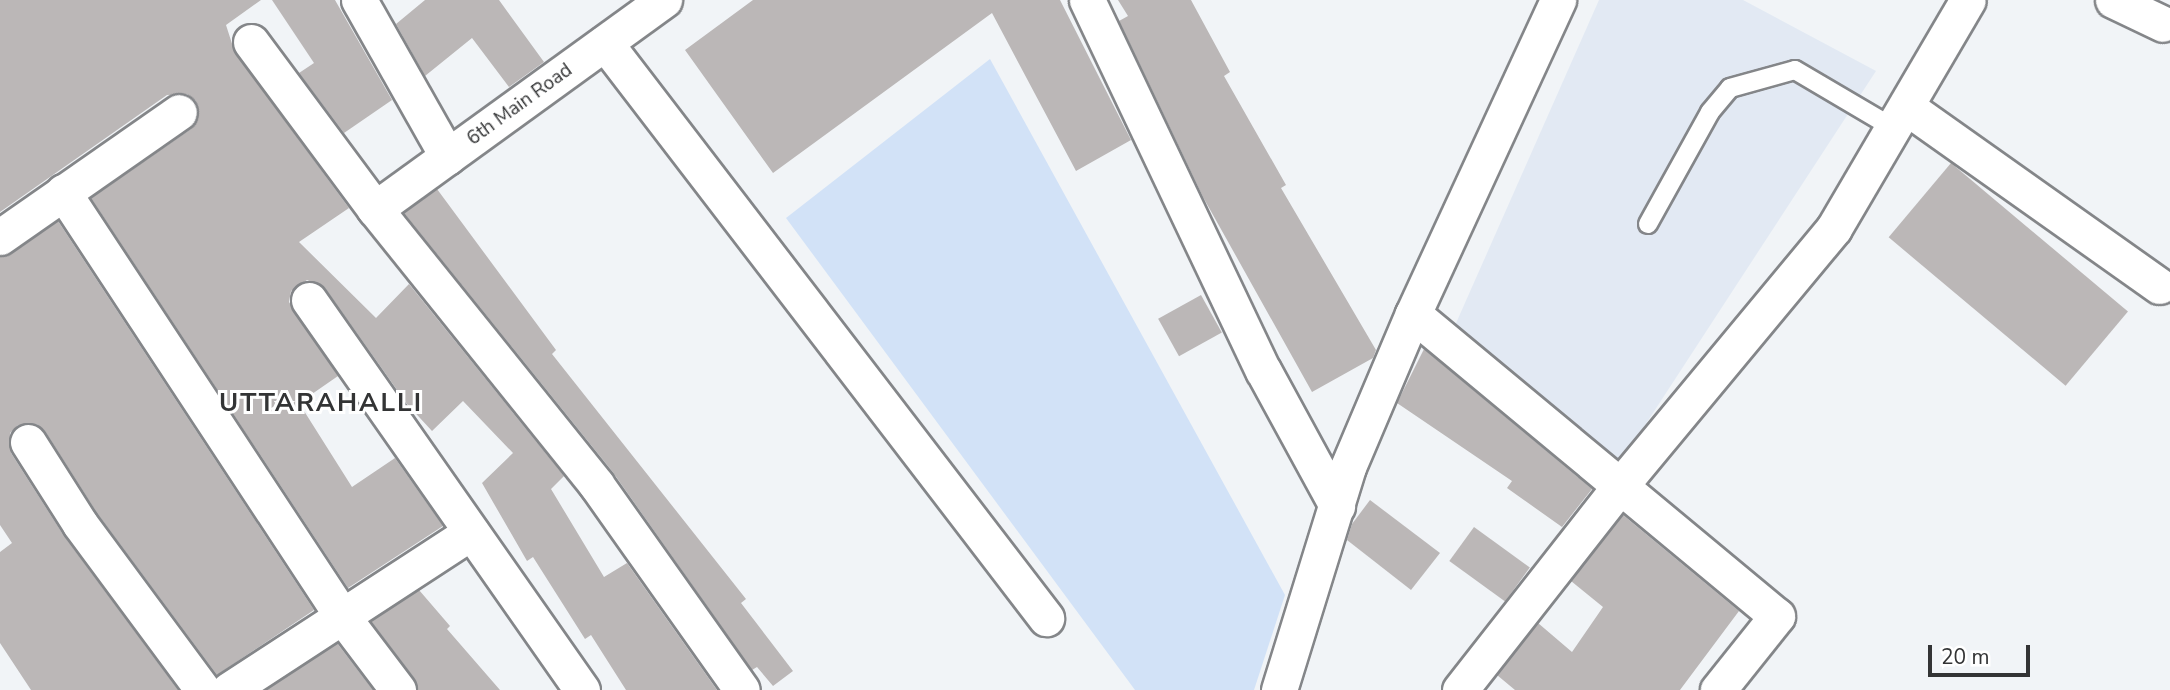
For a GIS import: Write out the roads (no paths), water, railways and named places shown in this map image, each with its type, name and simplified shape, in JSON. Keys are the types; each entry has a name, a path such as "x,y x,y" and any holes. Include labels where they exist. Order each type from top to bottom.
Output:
{"street":[{"name":"6th Main Road","path":"375,209 664,0"},
{"path":"1087,0 1263,370 1337,506"},
{"path":"1279,690 1348,467 1413,314 1558,0"},
{"path":"1467,687 1620,486 1834,228 1968,0"},
{"path":"2113,0 2163,24"},
{"path":"375,6 448,157"},
{"path":"251,42 375,209 596,484 742,690"},
{"path":"605,43 1046,618"},
{"path":"0,237 179,112"},
{"path":"1901,118 2159,286"},
{"path":"63,192 342,616 398,690"},
{"path":"309,299 582,690"},
{"path":"1413,314 1777,616 1718,690"},
{"path":"28,442 80,524 203,690"},
{"path":"229,690 471,532"}],"lane":[{"path":"1648,224 1710,111 1730,88 1795,70 1901,118"}],"district":[{"name":"UTTARAHALLI","path":"321,403"}]}
